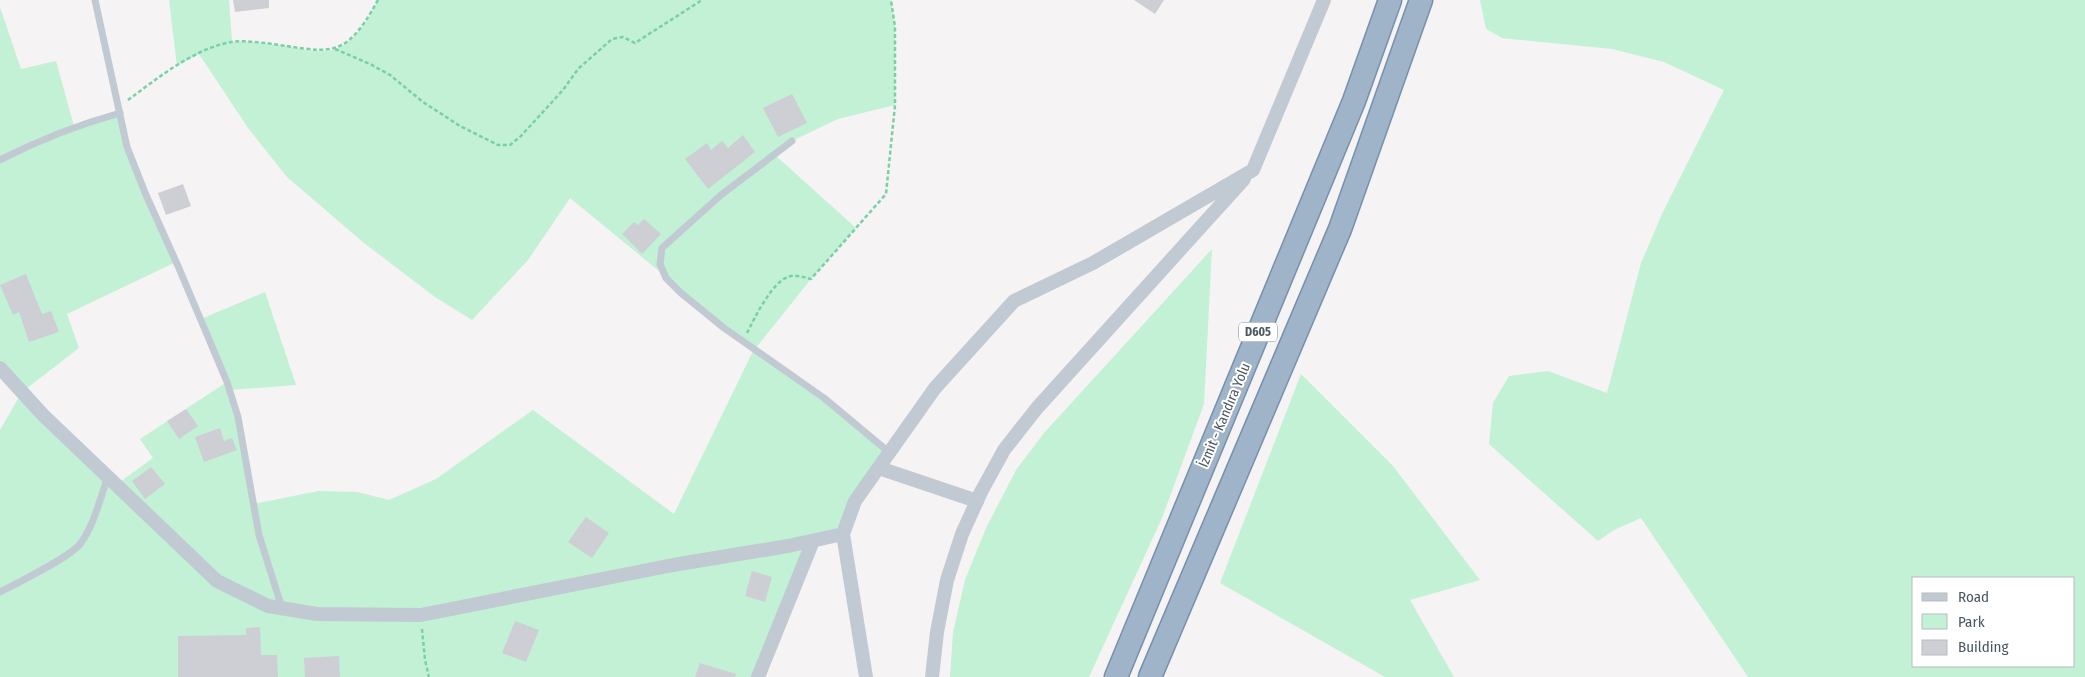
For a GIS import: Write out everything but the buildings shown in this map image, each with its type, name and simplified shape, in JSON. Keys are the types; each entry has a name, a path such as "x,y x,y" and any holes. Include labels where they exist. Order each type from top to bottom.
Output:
{"highway":[{"name":"İzmit - Kandıra Yolu","path":"1119,669 1354,101 1390,0"},
{"path":"1150,677 1340,229 1421,0"}],"street":[{"path":"932,677 937,632 947,580 962,534 977,500 1004,450 1037,408 1253,170 1324,0"},
{"path":"866,677 843,534 856,501 935,388 1014,300 1093,263 1253,170"},
{"path":"0,368 43,414 217,581 268,606 317,614 421,615 673,565 843,534"},
{"path":"879,468 977,500"},
{"path":"758,677 813,540"}],"lane":[{"path":"95,0 127,147 146,195 224,371 238,417 259,535 282,608"},
{"path":"0,160 67,129 119,110"},
{"path":"792,142 721,195 662,248 660,264 666,278 681,293 742,341 824,398 890,453"},
{"path":"0,592 58,560 79,545 91,523 108,477"}],"path":[{"path":"119,110 162,76 212,47 232,42 251,41 318,51 335,49 348,42 360,30 378,0"},
{"path":"335,49 390,75 423,102 486,140 498,145 510,145 520,137 563,90 578,69 612,39 623,37 635,43 702,0"},
{"path":"742,341 765,299 776,286 786,277 797,276 811,279 886,194 895,105 895,27 891,0"},
{"path":"421,615 425,660 429,677"}],"green space":[{"path":"169,0 229,0 232,42 261,43 307,50 329,51 343,45 356,35 378,0 891,0 895,27 895,105 838,119 792,141 775,155 856,228 811,279 755,349 891,453 843,534 813,541 758,677 0,677 0,430 22,392 117,484 153,458 140,439 227,382 201,319 265,292 296,385 229,390 254,504 318,491 357,492 389,500 436,479 533,410 674,514 754,349 570,198 528,260 472,320 435,297 364,243 287,177 248,128 199,54 177,66"},
{"path":"1480,0 2085,0 2085,677 1748,677 1641,518 1614,530 1598,541 1489,444 1493,403 1509,376 1548,371 1607,393 1641,263 1662,214 1724,90 1664,62 1612,49 1502,38 1486,29"},
{"path":"0,7 21,69 56,61 74,126 120,113 127,147 176,262 67,314 79,348 22,392 0,368"},
{"path":"1212,249 1204,404 1162,518 1089,677 950,677 953,632 965,580 986,528 1016,470 1044,433"},
{"path":"1301,374 1393,466 1480,580 1410,600 1454,677 1385,677 1220,583"}]}
